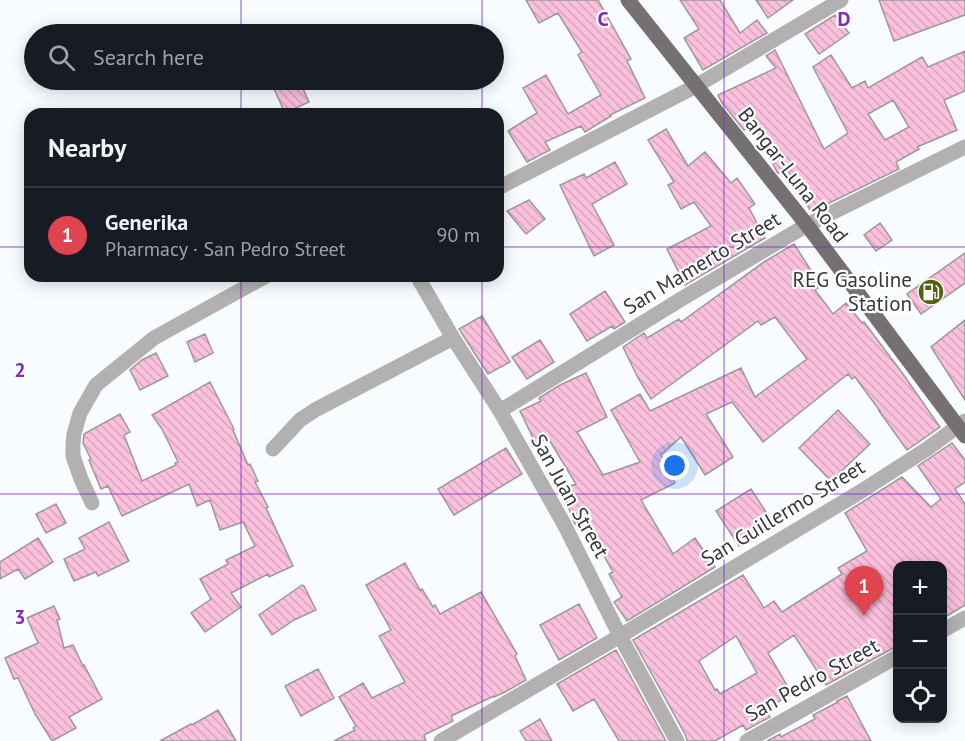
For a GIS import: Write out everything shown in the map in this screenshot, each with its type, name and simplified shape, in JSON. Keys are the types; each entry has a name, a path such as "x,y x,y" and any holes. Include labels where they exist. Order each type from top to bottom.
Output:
{"main road":[{"name":"Bangar-Luna Road","path":"628,0 807,225 962,428"}],"street":[{"path":"504,185 696,86 841,0"},
{"name":"San Mamerto Street","path":"500,411 683,298 807,225 965,147"},
{"path":"92,503 81,478 73,444 80,413 96,385 154,338 255,282"},
{"name":"San Juan Street","path":"420,282 500,411 564,524 620,636 677,741"},
{"path":"273,449 300,420 315,410 453,338"},
{"name":"San Guillermo Street","path":"441,741 620,636 962,428"},
{"path":"947,628 965,618"},
{"name":"San Pedro Street","path":"747,741 893,658"}],"building":[{"path":"526,0 598,0 631,59 627,61 645,98 610,115 585,132 581,126 545,142 550,150 527,162 508,131 537,113 523,88 546,75 568,114 601,95 578,55 582,52 558,13 539,23"},
{"path":"680,0 720,0 740,33 757,20 767,33 703,70 684,38 699,29"},
{"path":"756,0 793,0 768,18"},
{"path":"879,0 965,0 965,15 894,41"},
{"path":"835,15 849,33 819,54 805,34"},
{"path":"775,50 824,149 848,133 813,67 831,55 852,88 865,81 868,88 922,57 928,67 965,51 965,91 944,100 957,130 917,147 919,149 896,162 899,169 811,212 787,169 777,172 754,125 744,130 718,95 776,68 766,56","holes":["893,100 909,127 885,140 868,114"]},
{"path":"275,90 304,90 309,102 296,108 283,108"},
{"path":"666,129 688,166 705,152 731,183 737,178 755,204 749,208 765,238 685,285 667,249 711,226 694,202 681,209 668,185 674,182 648,140"},
{"path":"615,162 627,184 592,204 614,245 594,256 560,185 584,174 586,178"},
{"path":"529,200 545,219 526,234 507,211"},
{"path":"880,223 892,240 876,251 864,235"},
{"path":"794,244 821,286 815,290 833,314 846,303 862,323 864,322 940,427 907,450 855,377 852,379 848,374 763,442 732,402 706,414 733,457 705,475 681,437 661,455 675,483 641,500 673,554 695,538 715,567 627,621 614,602 622,597 609,574 613,572 584,521 575,524 573,520 562,489 576,484 548,438 536,444 520,411 541,401 539,398 560,385 586,373 607,417 577,432 603,475 640,462 611,410 640,394 650,411 741,368 755,397 807,359 775,317 761,325 758,321 651,399 623,347 644,333 647,338 679,319 681,322 764,262"},
{"name":"REG Gasoline Station","path":"965,253 965,283 921,314 907,294"},
{"path":"605,291 625,322 614,329 612,326 587,341 570,314"},
{"path":"482,316 510,362 488,374 459,329"},
{"path":"965,320 965,400 931,347"},
{"path":"205,334 213,353 195,362 187,342"},
{"path":"540,340 554,362 527,379 512,357"},
{"path":"156,353 168,376 140,390 130,370 142,360"},
{"path":"210,382 234,429 248,465 250,464 258,481 255,482 293,566 269,577 268,574 231,593 241,607 205,632 191,613 211,599 200,579 228,564 226,560 255,546 243,522 220,530 210,500 197,506 189,484 122,516 108,486 101,489 83,443 84,434 120,414 130,432 124,435 142,481 176,465 175,463 178,462 162,429 152,415"},
{"path":"838,410 870,444 831,481 799,448"},
{"path":"952,443 965,460 965,482 955,489 965,504 965,605 947,616 947,561 893,561 893,648 826,685 794,635 768,653 792,694 765,709 770,717 746,730 743,725 715,741 687,741 633,640 743,575 764,608 774,601 782,612 842,574 838,568 867,551 845,513 902,477 931,507 941,499 918,466","holes":["736,636 757,673 720,694 717,689 715,690 699,661"]},
{"path":"506,448 522,474 454,515 438,489"},
{"path":"751,489 774,524 739,546 716,511"},
{"path":"56,504 66,523 46,533 36,514"},
{"path":"109,522 129,561 98,576 96,572 74,581 64,559 85,549 79,538"},
{"path":"38,538 53,562 25,579 18,569 0,579 0,562"},
{"path":"405,563 420,590 422,589 440,614 481,592 517,654 515,656 526,680 451,716 453,721 424,735 426,741 334,741 355,730 353,728 356,726 339,697 363,683 372,698 405,682 379,636 391,630 366,585"},
{"path":"302,585 316,610 294,620 272,635 259,615"},
{"path":"579,604 597,638 559,660 540,625"},
{"path":"54,606 60,619 57,620 64,648 73,645 102,699 69,717 76,728 52,741 35,714 18,678 14,679 5,658 38,643 27,618"},
{"path":"616,650 666,741 619,741 594,699 573,711 557,684"},
{"path":"318,669 334,698 301,716 285,686"},
{"path":"847,696 871,741 767,741 780,734 781,737 815,719 813,715"},
{"path":"218,710 236,741 160,741 192,725"},
{"path":"540,719 552,741 526,741 520,731"}],"place":[{"name":"REG Gasoline Station","path":"931,292"},
{"name":"Generika","path":"864,616"}]}
